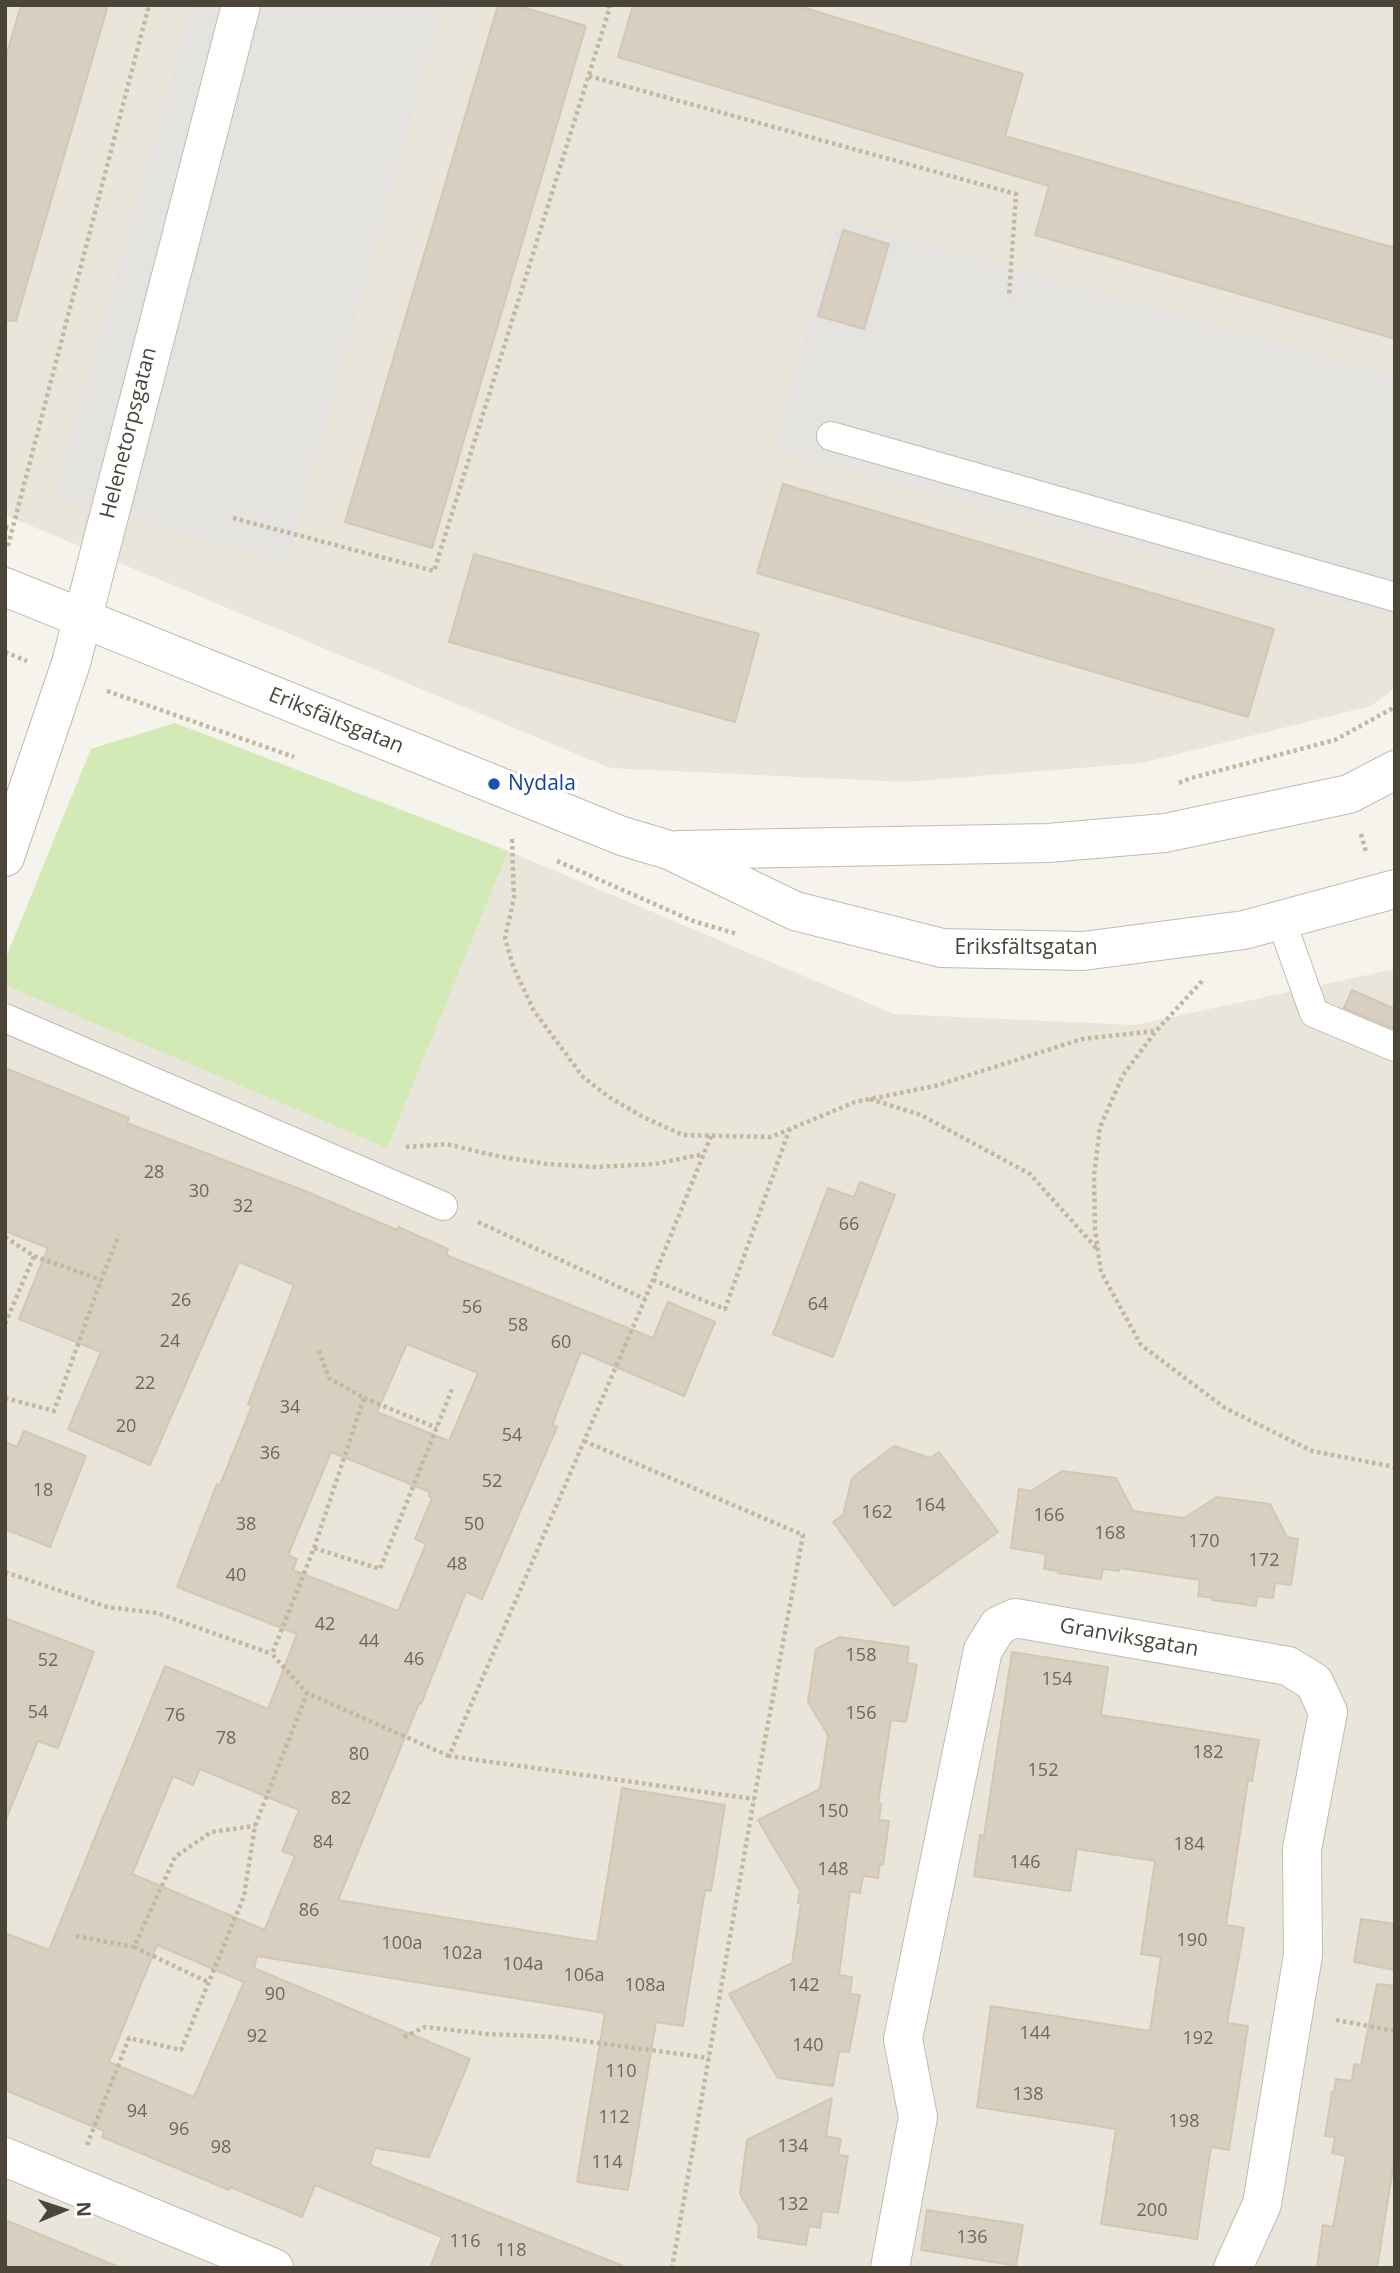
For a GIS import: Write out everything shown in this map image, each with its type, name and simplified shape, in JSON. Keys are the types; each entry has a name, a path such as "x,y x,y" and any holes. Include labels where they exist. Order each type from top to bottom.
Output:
{"street":[{"name":"Helenetorpsgatan","path":"5,857 66,677 241,5"},
{"name":"Eriksfältsgatan","path":"5,587 622,836 670,850 795,911 942,948 1083,951 1244,930 1395,889"},
{"name":"Eriksfältsgatan","path":"670,850 1048,843 1165,833 1349,794 1395,771"},
{"name":"Granviksgatan","path":"890,2268 918,2117 903,2039 983,1650 998,1626 1015,1618 1288,1666 1314,1682 1328,1712 1302,1849 1303,1955 1262,2204 1233,2268"},
{"path":"5,2157 72,2185 205,2254 274,2268"}],"lane":[{"path":"831,436 1395,597"},
{"path":"1281,920 1314,1013 1395,1047"},
{"path":"5,1018 443,1206"}],"path":[{"path":"5,555 149,5"},
{"path":"233,518 434,571 610,7 606,5"},
{"path":"589,76 1016,194 1009,297"},
{"path":"5,527 12,529"},
{"path":"5,652 66,677 294,757"},
{"path":"524,846 512,841 514,898 505,938 513,966 534,1011 583,1077 609,1097 643,1117 682,1135 771,1137 855,1102 935,1086 1082,1039 1156,1031"},
{"path":"548,857 693,921 743,936"},
{"path":"1202,980 1156,1031 1124,1075 1100,1127 1094,1176 1101,1272 1141,1345 1225,1408 1312,1451 1395,1467"},
{"path":"870,1098 921,1115 1030,1174 1098,1250"},
{"path":"653,1280 725,1309 790,1128"},
{"path":"449,1756 646,1300 711,1136"},
{"path":"354,1168 377,1155 402,1147 446,1144 546,1164 593,1167 655,1164 704,1154"},
{"path":"443,1206 646,1300"},
{"path":"5,1398 54,1411 118,1235"},
{"path":"5,1237 34,1256 102,1280"},
{"path":"5,1324 34,1256"},
{"path":"319,1351 329,1378 364,1398 437,1428"},
{"path":"314,1548 380,1569 453,1387"},
{"path":"272,1654 314,1548 364,1398"},
{"path":"584,1441 803,1535 672,2268"},
{"path":"5,1572 107,1607 158,1613 272,1654 307,1693 449,1756 754,1799"},
{"path":"72,2185 129,2038 181,2050 244,1896 255,1826 307,1693"},
{"path":"134,1947 174,1857 211,1832 255,1826"},
{"path":"76,1936 134,1947 208,1982"},
{"path":"1294,2012 1395,2031"},
{"path":"404,2037 425,2027 487,2034 555,2036 709,2058"}],"shaded area":[{"path":"5,5 1395,5 1395,688 1371,706 1142,763 905,782 610,768 5,515"},
{"path":"192,5 443,5 287,562 54,497"},
{"path":"837,219 1395,377 1395,618 774,450"},
{"path":"175,723 508,851 894,1014 1135,1025 1395,969 1395,2268 5,2268 5,960 91,749"}],"green space":[{"path":"175,723 508,851 387,1148 5,985 5,960 91,749"}],"building":[{"path":"21,5 108,5 16,321 5,320 5,60"},
{"path":"498,5 515,5 586,26 432,548 345,522"},
{"path":"633,5 795,5 1023,74 1005,136 1395,248 1395,339 1035,235 1049,186 618,57"},
{"path":"843,230 889,244 864,329 818,316"},
{"path":"783,484 1274,629 1248,717 757,573"},
{"path":"474,554 759,634 735,722 449,642"},
{"path":"1352,990 1395,1009 1395,1029 1344,1008"},
{"path":"5,1068 129,1118 127,1123 305,1191 397,1230 398,1227 448,1249 446,1255 653,1338 668,1302 715,1322 684,1396 581,1352 552,1425 557,1427 482,1599 466,1592 338,1900 597,1942 622,1788 725,1805 711,1891 705,1890 683,2026 656,2022 628,2190 577,2182 605,2013 257,1956 254,1968 470,2059 429,2157 375,2148 370,2165 623,2268 430,2268 442,2237 315,2185 302,2217 102,2137 104,2131 5,2090 5,1933 49,1950 165,1666 268,1709 297,1634 177,1587 217,1484 220,1485 252,1406 248,1404 294,1285 239,1262 150,1465 68,1429 101,1352 19,1319 48,1248 5,1231","holes":["407,1344 478,1373 449,1441 377,1412","331,1452 430,1492 429,1496 432,1498 415,1539 426,1544 398,1611 293,1570 297,1559 288,1555","200,1769 299,1810 282,1851 295,1856 265,1930 132,1874 173,1776 193,1785","157,1945 244,1982 194,2097 109,2062"]},
{"path":"860,1182 895,1195 833,1357 773,1334 828,1188 854,1197"},
{"path":"24,1431 86,1456 50,1547 5,1529 5,1442 17,1447"},
{"path":"894,1446 930,1458 939,1452 998,1532 894,1606 833,1522 843,1515 852,1478"},
{"path":"1062,1471 1116,1478 1133,1511 1184,1518 1217,1497 1270,1504 1287,1537 1298,1539 1291,1585 1275,1583 1273,1598 1257,1596 1256,1606 1198,1596 1200,1580 1119,1568 1119,1571 1103,1569 1101,1579 1044,1569 1046,1554 1011,1548 1019,1489 1031,1491"},
{"path":"5,1618 94,1652 58,1748 38,1741 6,1819"},
{"path":"840,1637 909,1647 907,1663 917,1665 906,1722 891,1720 878,1803 881,1804 879,1820 889,1821 883,1865 880,1864 878,1878 863,1876 860,1893 850,1891 839,1975 852,1977 850,1994 860,1995 849,2052 839,2051 833,2086 778,2078 729,1994 792,1963 801,1903 798,1903 800,1891 758,1820 820,1789 828,1735 808,1702 816,1649"},
{"path":"1012,1652 1108,1667 1101,1715 1259,1740 1252,1781 1248,1780 1226,1925 1244,1928 1227,2023 1248,2026 1229,2150 1211,2147 1197,2239 1101,2224 1116,2129 977,2107 991,2006 1150,2031 1161,1957 1141,1954 1155,1861 1077,1849 1070,1891 974,1876 980,1835 984,1836"},
{"path":"1361,1919 1395,1924 1395,1970 1354,1962"},
{"path":"1377,1984 1395,1986 1395,2155 1377,2268 1317,2268 1323,2225 1333,2227 1346,2156 1332,2153 1335,2137 1325,2136 1332,2092 1334,2093 1336,2079 1352,2081 1354,2064 1361,2065"},
{"path":"832,2098 826,2136 841,2139 838,2155 848,2156 838,2213 822,2211 820,2228 809,2226 806,2245 758,2238 759,2226 740,2194 747,2140"},
{"path":"927,2210 1023,2225 1016,2266 921,2250"},
{"path":"5,2220 119,2267 119,2268 5,2268"}],"place":[{"name":"Nydala","path":"494,784"}]}
